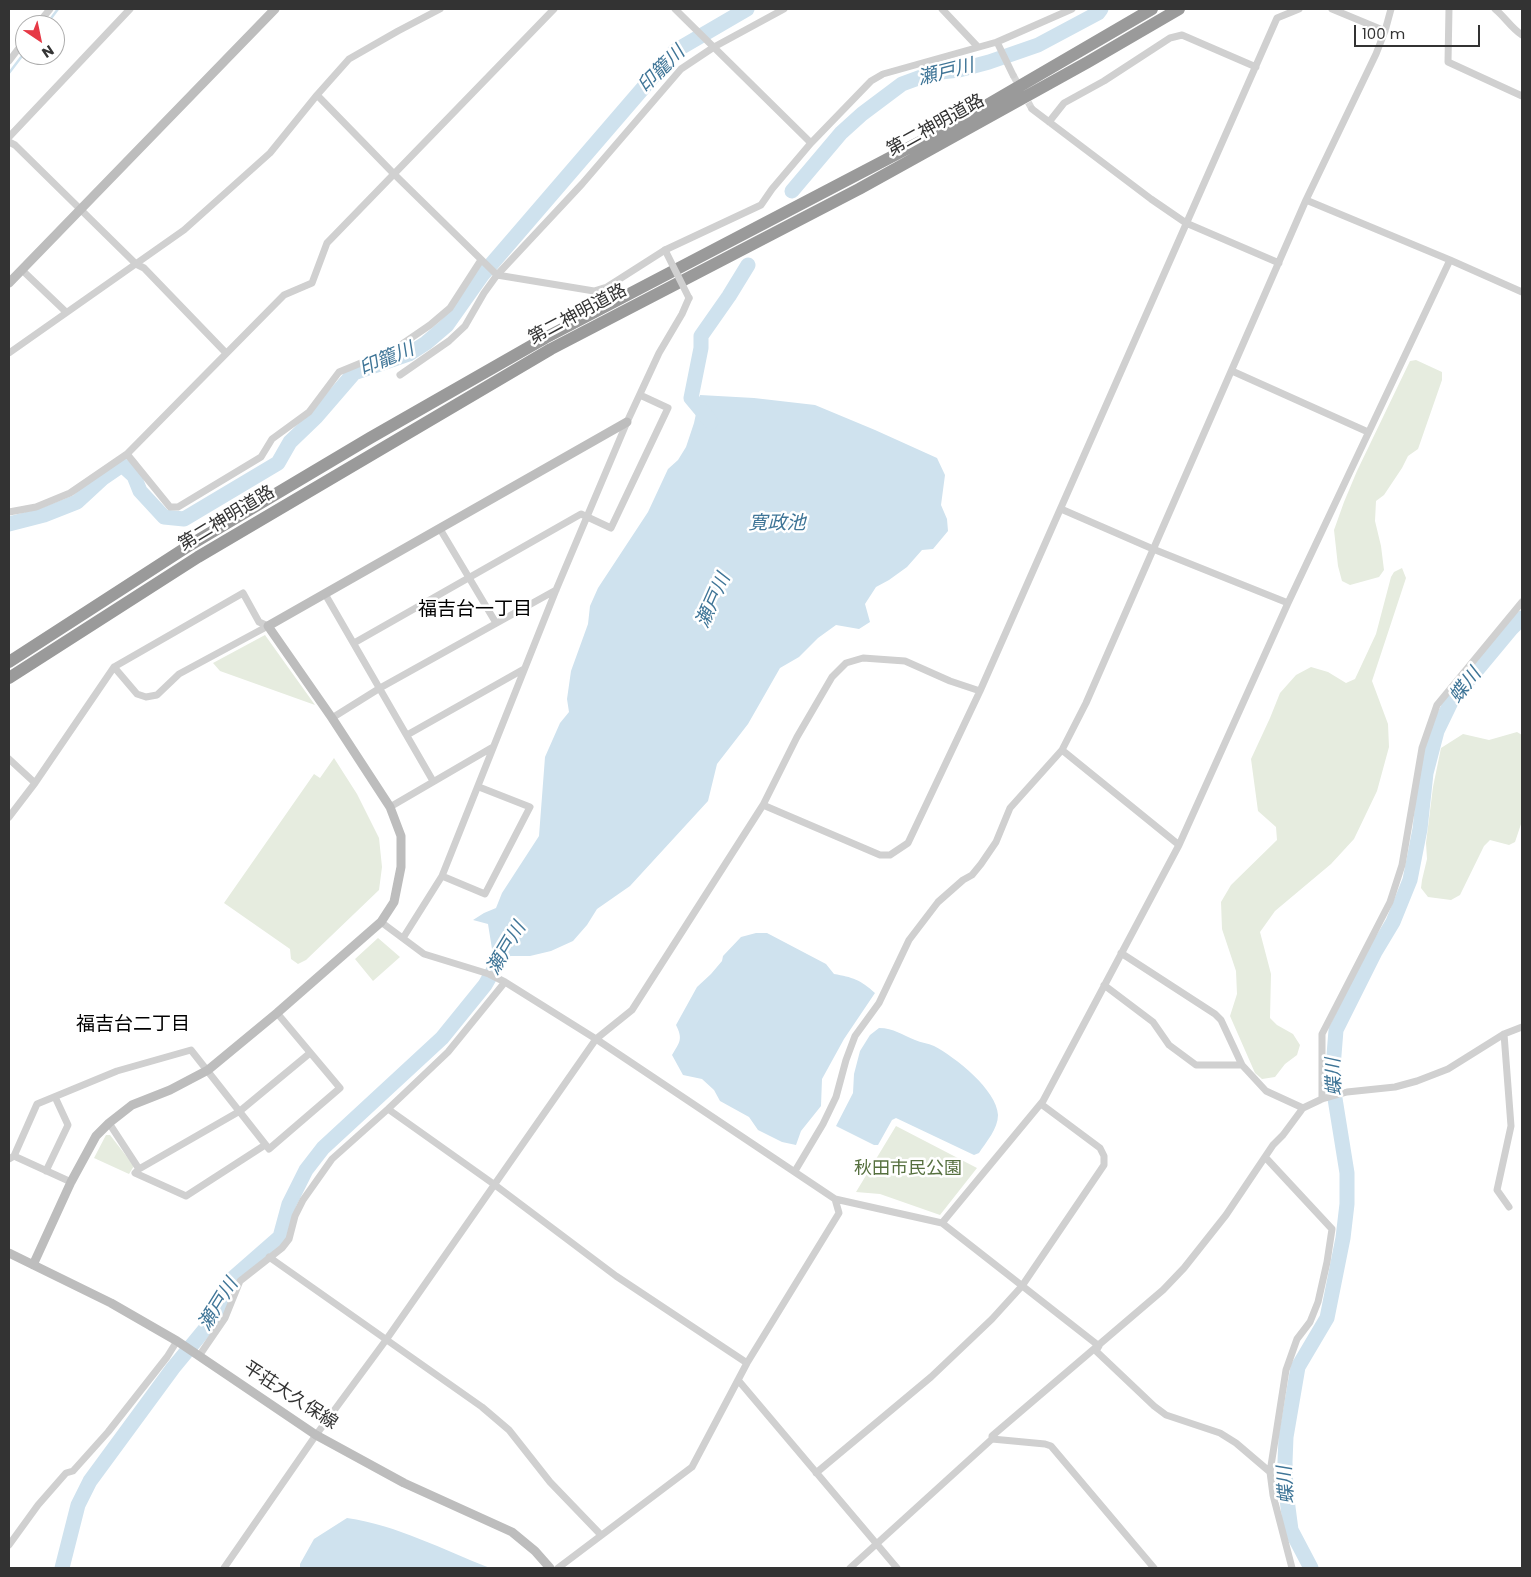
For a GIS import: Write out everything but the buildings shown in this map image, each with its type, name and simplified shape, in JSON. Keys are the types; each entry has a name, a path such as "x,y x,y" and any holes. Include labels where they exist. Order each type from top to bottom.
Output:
{"highway":[{"name":"第二神明道路","path":"9,662 190,545 537,342 958,122 1152,9"},
{"name":"第二神明道路","path":"9,678 198,557 551,349 859,189 1088,62 1179,9"}],"street":[{"path":"9,137 130,9"},
{"path":"9,283 275,9"},
{"path":"9,353 184,230 270,153 317,95 349,60 440,9"},
{"path":"9,512 36,507 70,493 127,454 284,295 312,283 327,243 554,9"},
{"path":"675,9 811,143"},
{"path":"400,375 449,341 465,326 497,275 582,184 681,69 714,47 784,9"},
{"path":"942,9 978,47"},
{"path":"317,95 497,275 594,291 607,287 665,250 762,205 772,189 811,143 871,81 883,74 997,42 1072,9"},
{"path":"763,805 880,855 890,856 908,843 980,691 1277,18 1299,9"},
{"path":"1332,9 1386,31"},
{"path":"795,1171 823,1124 836,1097 846,1060 856,1036 879,1003 909,940 938,902 963,880 972,875 981,864 996,842 1010,808 1062,750 1086,703 1306,200 1376,54 1386,31 1391,9"},
{"path":"1449,9 1448,62 1522,96"},
{"path":"1495,9 1505,17 1514,30 1522,35"},
{"path":"1049,122 1064,103 1104,81 1170,38 1182,35 1256,66"},
{"path":"997,42 1013,75"},
{"path":"1032,109 1151,199 1186,223 1279,263"},
{"path":"9,142 15,145 81,208 136,264 144,268 226,353"},
{"path":"1306,200 1522,292"},
{"path":"403,938 442,876 556,590 627,422 659,353 682,314 689,298 665,250"},
{"path":"127,454 170,507 178,507 261,457 272,439 309,412 338,372 395,349 430,325 450,308 480,260"},
{"path":"942,1223 1041,1104 1179,845 1288,603 1450,260"},
{"path":"22,270 66,312"},
{"path":"1232,371 1368,432"},
{"path":"354,643 580,514 610,528 668,408 640,395"},
{"path":"114,667 138,694 146,697 157,695 179,674 325,594 627,422"},
{"path":"1061,509 1153,549 1288,603"},
{"path":"440,529 496,623"},
{"path":"332,718 380,688 556,590"},
{"path":"9,817 35,783 114,667 243,593 259,622 268,626 332,718 390,807 401,836 401,867 394,902 381,922 277,1013 208,1070 170,1090 132,1105 109,1123 96,1136 71,1182 33,1265"},
{"path":"325,594 433,781"},
{"path":"1322,1098 1322,1034 1390,902 1402,865 1422,748 1437,705 1522,602"},
{"path":"224,1568 596,1039 632,1010 763,805 797,737 832,677 846,663 862,658 905,660 950,681 980,691"},
{"path":"407,735 525,669"},
{"path":"390,807 493,747"},
{"path":"1062,750 1179,845"},
{"path":"9,759 35,783"},
{"path":"442,876 485,894 530,807 479,787"},
{"path":"381,922 424,954 489,974 505,982 596,1039 835,1199 942,1223 1099,1346"},
{"path":"1121,953 1215,1014 1220,1020 1242,1064 1266,1092 1303,1108"},
{"path":"197,1355 225,1318 240,1281 282,1248 290,1239 295,1216 303,1200 332,1159 388,1110 448,1052 505,982"},
{"path":"1104,985 1153,1022 1169,1045 1196,1065 1242,1064"},
{"path":"71,1182 11,1158 37,1104 118,1071 191,1050 269,1149 340,1088 277,1013"},
{"path":"850,1568 992,1439 992,1436 1163,1290 1184,1268 1226,1215 1266,1158 1273,1144 1284,1134 1303,1108 1322,1098 1347,1092 1395,1087 1417,1081 1448,1069 1504,1034 1522,1027"},
{"path":"1504,1034 1511,1126 1497,1190 1509,1207"},
{"path":"265,1145 186,1196 135,1173 240,1111 310,1053"},
{"path":"46,1171 68,1125 56,1097"},
{"path":"816,1473 931,1377 992,1319 1022,1286 1104,1165 1104,1156 1100,1148 1041,1104"},
{"path":"388,1110 495,1185 616,1276 747,1363"},
{"path":"109,1123 139,1169"},
{"path":"1266,1158 1332,1229 1318,1302 1310,1322 1297,1339 1286,1370 1270,1472 1273,1495 1292,1568"},
{"path":"558,1568 692,1467 747,1363 838,1213 835,1199"},
{"name":"平荘大久保線","path":"9,1253 111,1303 180,1343 316,1435 404,1483 512,1532 550,1568"},
{"path":"269,1257 482,1407 509,1430 550,1482 601,1535"},
{"path":"9,1545 60,1480 66,1473 73,1471 108,1432 180,1343"},
{"path":"1099,1346 1096,1351 1166,1415 1220,1433 1236,1442 1270,1472"},
{"path":"738,1380 897,1568"},
{"path":"992,1439 1051,1446 1154,1568"}],"green space":[{"path":"1416,360 1442,372 1442,380 1418,449 1408,456 1384,495 1376,501 1375,521 1384,570 1379,577 1350,585 1342,581 1338,566 1334,530 1357,471 1410,361"},
{"path":"1402,568 1406,578 1372,681 1388,724 1389,747 1377,791 1354,839 1331,864 1275,911 1260,932 1271,974 1270,1018 1277,1025 1293,1034 1300,1045 1297,1055 1285,1064 1275,1077 1262,1079 1255,1073 1230,1016 1237,994 1236,971 1222,929 1221,902 1231,885 1277,840 1276,827 1258,811 1251,759 1280,693 1296,675 1311,667 1328,672 1346,683 1355,679 1376,634 1391,577 1394,572"},
{"path":"265,635 315,705 220,671 213,663"},
{"path":"1517,732 1522,735 1522,821 1515,842 1509,845 1490,840 1484,846 1460,895 1451,900 1428,897 1421,888 1427,859 1426,843 1433,787 1441,748 1463,734 1489,740"},
{"path":"334,758 357,794 379,838 382,867 379,890 306,960 298,964 291,959 290,949 224,903 314,774 320,778"},
{"path":"378,938 400,957 373,981 355,959"},
{"name":"秋田市民公園","path":"896,1126 977,1168 940,1215 880,1194 856,1192"},
{"path":"106,1135 110,1135 134,1166 129,1174 94,1158"}],"water":[{"name":"寛政池","path":"700,395 754,398 815,405 937,458 945,475 941,505 947,519 948,531 933,549 922,550 907,567 876,587 865,604 870,622 859,629 836,625 818,638 799,657 780,668 748,724 717,764 708,801 630,886 597,909 587,925 573,941 551,951 530,956 501,956 492,949 488,924 473,920 496,908 502,893 539,836 545,757 560,723 569,712 567,699 571,671 588,624 590,606 598,588 648,512 668,469 678,460 686,447"},
{"path":"756,933 767,933 826,964 834,974 856,980 875,993 844,1039 822,1079 821,1106 801,1131 796,1145 782,1142 758,1130 749,1117 720,1101 714,1090 702,1079 683,1075 672,1055 680,1040 676,1025 697,987 711,974 722,961 723,956 741,937"},
{"path":"879,1028 894,1030 943,1051 974,1075 991,1095 996,1105 997,1120 994,1130 979,1153 974,1155 896,1118 892,1120 878,1145 874,1145 836,1126 853,1093 854,1074 860,1051 870,1035"},
{"path":"347,1518 366,1521 402,1532 490,1568 300,1568 300,1564 314,1539"}],"waterway":[{"path":"54,15 58,9"},
{"name":"印籠川","path":"9,524 44,515 77,502 103,478 122,465 134,476 140,491 164,517 184,519 278,463 290,442 316,417 354,373 409,354 426,343 447,325 483,274 675,51 747,9"},
{"name":"瀬戸川","path":"792,191 841,133 862,114 902,84 932,73 959,70 989,62 1038,45 1098,13 1101,9"},
{"path":"9,73 15,65"},
{"name":"瀬戸川","path":"711,422 691,398 701,348 701,336 748,265"},
{"name":"蝶川","path":"1311,1568 1291,1530 1286,1492 1286,1437 1298,1367 1327,1318 1343,1238 1347,1204 1347,1173 1332,1080 1336,1030 1375,952 1393,922 1410,880 1420,829 1426,773 1437,731 1452,700 1522,618"},
{"name":"瀬戸川","path":"62,1568 78,1505 90,1481 173,1368 206,1328 221,1305 232,1279 280,1237 289,1204 306,1170 323,1148 442,1038 485,985 511,940"}],"tunnel":[{"path":"1013,75 1032,109"}],"district":[{"name":"福吉台一丁目","path":"475,610"},
{"name":"福吉台二丁目","path":"133,1025"}]}
